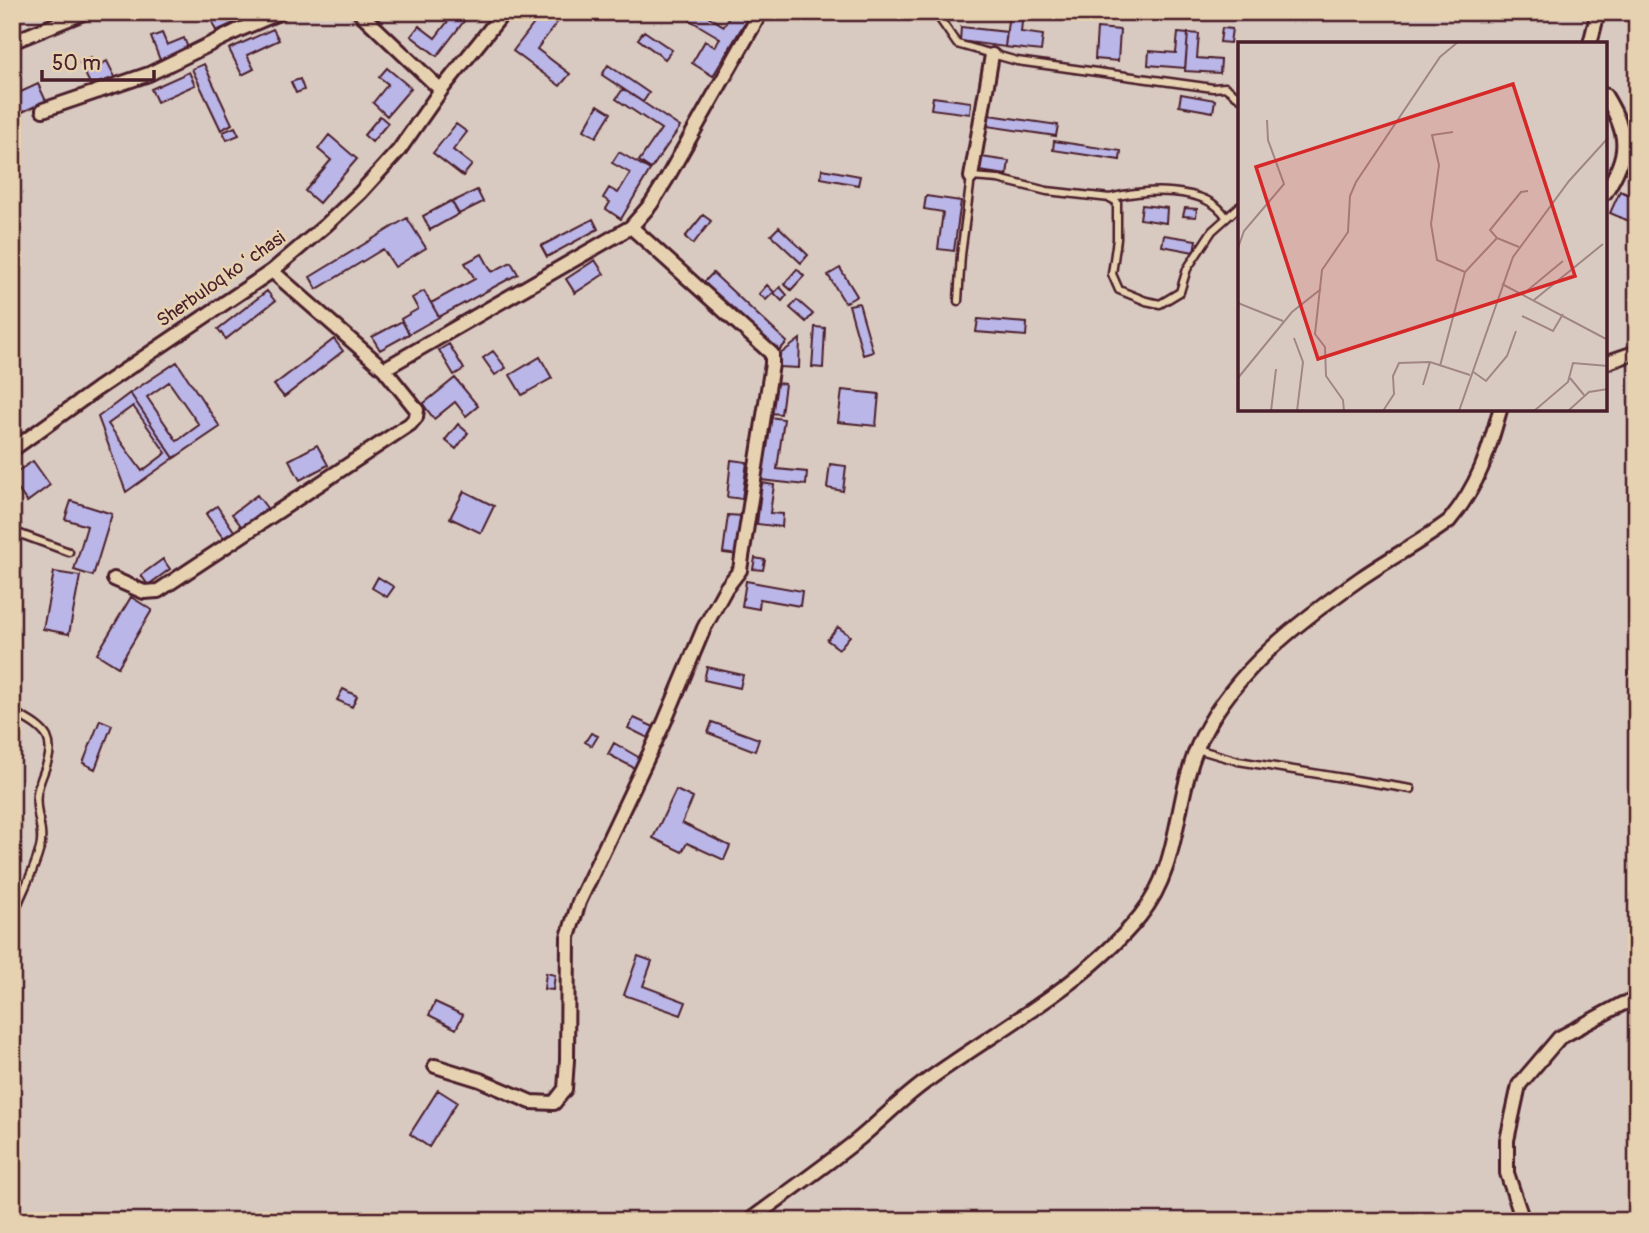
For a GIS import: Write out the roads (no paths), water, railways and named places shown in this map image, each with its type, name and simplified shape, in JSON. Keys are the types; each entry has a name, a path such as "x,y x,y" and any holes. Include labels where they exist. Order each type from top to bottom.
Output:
{"street":[{"path":"12,42 86,12"},
{"path":"43,110 149,74 281,12"},
{"path":"359,12 441,90"},
{"name":"Sherbuloq koʻchasi","path":"12,450 96,389 272,271 327,225 399,150 441,90 504,12"},
{"path":"384,369 631,227 651,204 666,180 761,12"},
{"path":"1590,42 1598,12"},
{"path":"971,177 992,55"},
{"path":"1607,98 1619,118 1624,136 1624,149 1618,172 1607,190"},
{"path":"436,1066 480,1080 531,1102 554,1103 565,1089 568,937 579,902 664,723 704,628 726,588 740,570 772,354 631,227"},
{"path":"114,579 145,592 158,591 410,425 416,417 417,410 384,369 272,271"},
{"path":"1607,362 1637,352"},
{"path":"749,1221 853,1144 926,1081 1077,978 1116,942 1140,916 1158,888 1176,838 1187,780 1197,749 1225,699 1258,660 1361,578 1449,521 1482,472 1500,411"},
{"path":"1523,1221 1507,1173 1507,1140 1519,1085 1559,1038 1622,1004 1637,1000"}],"lane":[{"path":"936,12 957,44 992,55 1017,61 1213,88 1225,87 1238,97"},
{"path":"958,301 971,177 1047,191 1110,198 1131,192 1169,191 1203,199 1220,208 1226,217"},
{"path":"1110,198 1117,202 1117,239 1112,274 1119,290 1160,304 1180,292 1187,268 1212,231 1238,208"},
{"path":"12,531 69,552"},
{"path":"12,711 43,732 50,746 47,765 37,791 40,847 12,919"},
{"path":"1197,749 1238,761 1411,789"}]}
